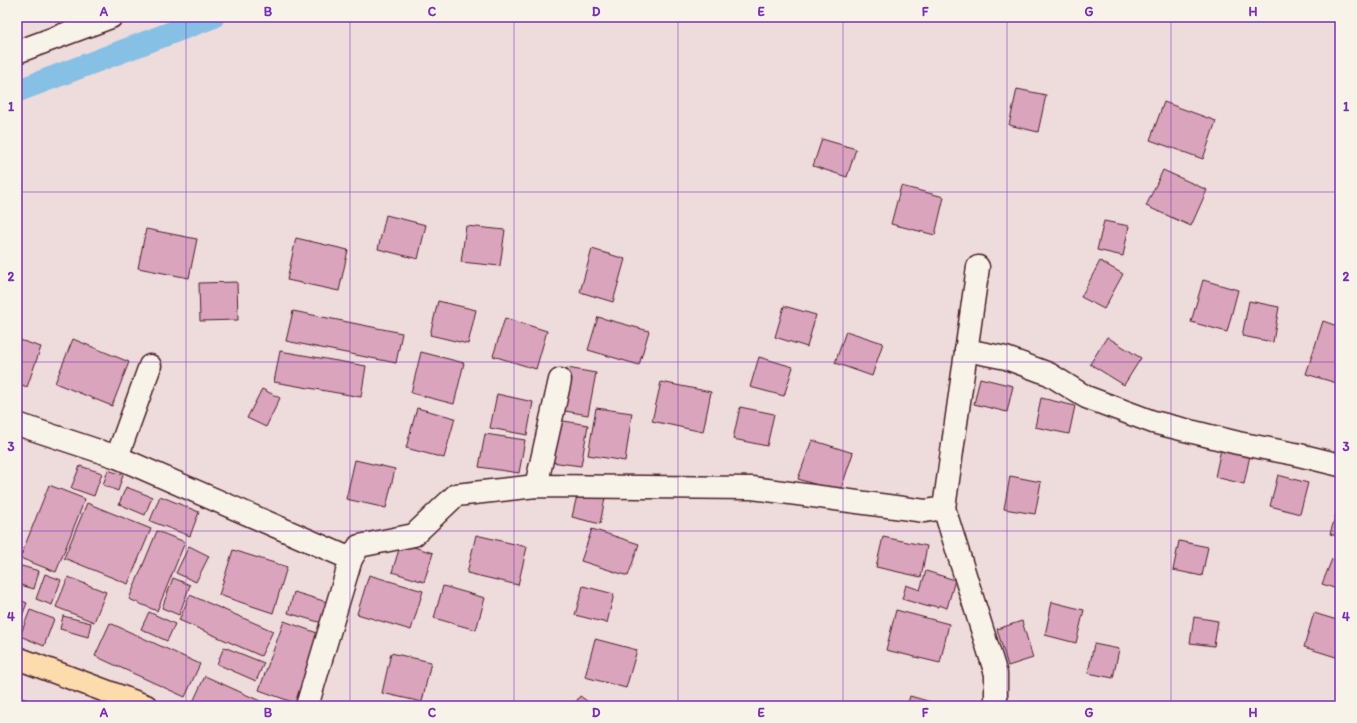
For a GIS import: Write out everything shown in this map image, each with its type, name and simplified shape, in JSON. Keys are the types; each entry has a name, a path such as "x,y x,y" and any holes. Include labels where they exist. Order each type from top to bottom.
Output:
{"main road":[{"path":"17,658 146,706"}],"street":[{"path":"17,52 111,17"},
{"path":"978,267 944,508 996,674 996,706"},
{"path":"966,350 1006,358 1049,374 1086,397 1153,422 1238,443 1295,454 1340,465"},
{"path":"117,457 150,366"},
{"path":"536,486 560,380"},
{"path":"17,424 117,457 351,559"},
{"path":"306,706 351,559 359,546 414,535 456,495 536,486 752,488 925,511 944,508"}],"building":[{"path":"1017,89 1046,95 1038,132 1009,125"},
{"path":"1164,102 1216,121 1203,159 1150,140"},
{"path":"822,139 856,149 847,177 813,166"},
{"path":"1163,170 1207,190 1191,226 1146,206"},
{"path":"901,186 944,197 935,235 891,224"},
{"path":"386,215 426,225 418,259 378,249"},
{"path":"1104,221 1129,226 1123,256 1097,250"},
{"path":"466,226 505,230 500,266 461,262"},
{"path":"146,229 197,239 189,278 138,268"},
{"path":"296,238 348,250 339,291 287,280"},
{"path":"592,249 625,259 613,302 580,292"},
{"path":"1100,261 1123,274 1104,309 1081,297"},
{"path":"1203,280 1238,290 1227,332 1191,322"},
{"path":"237,282 238,320 200,321 199,283"},
{"path":"438,301 476,310 468,344 430,335"},
{"path":"1249,301 1279,307 1273,342 1242,336"},
{"path":"784,306 816,315 807,347 775,337"},
{"path":"293,311 402,333 396,363 286,341"},
{"path":"598,317 649,331 639,365 588,350"},
{"path":"505,318 547,331 536,369 493,356"},
{"path":"1323,321 1340,327 1340,384 1306,374"},
{"path":"846,331 883,343 872,376 835,363"},
{"path":"1107,337 1141,358 1124,385 1090,364"},
{"path":"17,339 41,347 27,387 17,383"},
{"path":"73,339 129,362 112,406 55,383"},
{"path":"280,351 366,366 361,397 274,382"},
{"path":"421,352 464,363 454,404 411,393"},
{"path":"759,357 793,367 784,396 750,387"},
{"path":"567,368 596,373 588,415 559,410"},
{"path":"980,378 1013,386 1007,412 974,404"},
{"path":"661,382 711,392 703,432 652,421"},
{"path":"262,389 280,398 266,427 247,418"},
{"path":"497,394 533,402 527,435 490,428"},
{"path":"1041,398 1075,406 1069,434 1035,427"},
{"path":"740,407 774,414 767,446 733,439"},
{"path":"417,408 455,418 444,458 406,448"},
{"path":"596,408 632,413 625,461 588,455"},
{"path":"558,420 588,425 581,466 551,462"},
{"path":"485,434 525,440 519,473 479,467"},
{"path":"812,440 853,453 840,492 798,479"},
{"path":"1221,449 1250,455 1244,484 1215,477"},
{"path":"355,460 395,469 386,508 346,499"},
{"path":"80,466 102,473 94,496 71,488"},
{"path":"108,470 123,475 118,491 103,485"},
{"path":"1278,475 1308,483 1300,514 1270,506"},
{"path":"1010,476 1041,482 1035,514 1004,509"},
{"path":"49,485 85,499 56,572 20,558"},
{"path":"126,487 152,497 145,515 119,504"},
{"path":"578,491 605,498 600,524 572,517"},
{"path":"160,496 199,512 190,536 150,521"},
{"path":"1340,501 1340,537 1330,534"},
{"path":"87,503 151,529 128,584 64,558"},
{"path":"592,529 639,544 628,576 581,561"},
{"path":"157,531 185,542 157,611 129,599"},
{"path":"476,535 527,547 518,585 467,573"},
{"path":"883,537 927,546 921,577 876,567"},
{"path":"1179,541 1208,547 1202,576 1173,570"},
{"path":"401,543 433,553 424,582 392,572"},
{"path":"189,546 209,556 196,582 176,573"},
{"path":"233,550 287,567 273,613 219,595"},
{"path":"1332,559 1340,562 1340,590 1322,584"},
{"path":"18,565 39,571 34,589 17,584"},
{"path":"926,571 955,580 947,608 939,605 938,607 929,605 929,607 902,599 906,585 920,590"},
{"path":"45,574 61,580 52,605 36,599"},
{"path":"369,575 423,591 411,630 357,614"},
{"path":"68,577 106,592 94,622 56,607"},
{"path":"173,578 190,585 179,615 162,608"},
{"path":"443,586 485,598 476,630 434,618"},
{"path":"583,586 614,594 607,623 575,615"},
{"path":"294,592 327,602 322,623 288,613"},
{"path":"190,595 273,631 261,656 179,620"},
{"path":"17,599 27,603 17,629"},
{"path":"1052,602 1084,610 1076,643 1045,635"},
{"path":"30,610 54,619 44,646 20,636"},
{"path":"896,610 949,624 940,663 886,650"},
{"path":"149,612 175,624 167,641 141,629"},
{"path":"1314,613 1340,621 1339,658 1304,647"},
{"path":"63,616 91,623 88,637 60,629"},
{"path":"1194,617 1218,621 1214,646 1190,643"},
{"path":"284,621 320,634 295,703 259,690"},
{"path":"1022,621 1033,658 1008,666 997,629"},
{"path":"110,623 200,664 185,697 95,656"},
{"path":"595,639 637,650 626,688 585,677"},
{"path":"1094,644 1119,649 1113,678 1088,673"},
{"path":"224,647 264,663 256,681 217,664"},
{"path":"391,653 431,662 422,702 382,693"},
{"path":"205,676 271,706 201,706 193,702"},
{"path":"580,696 594,706 573,706"},
{"path":"910,696 945,706 907,706"},
{"path":"17,697 44,704 44,706 17,706"}],"waterway":[{"path":"17,91 213,17"}]}
